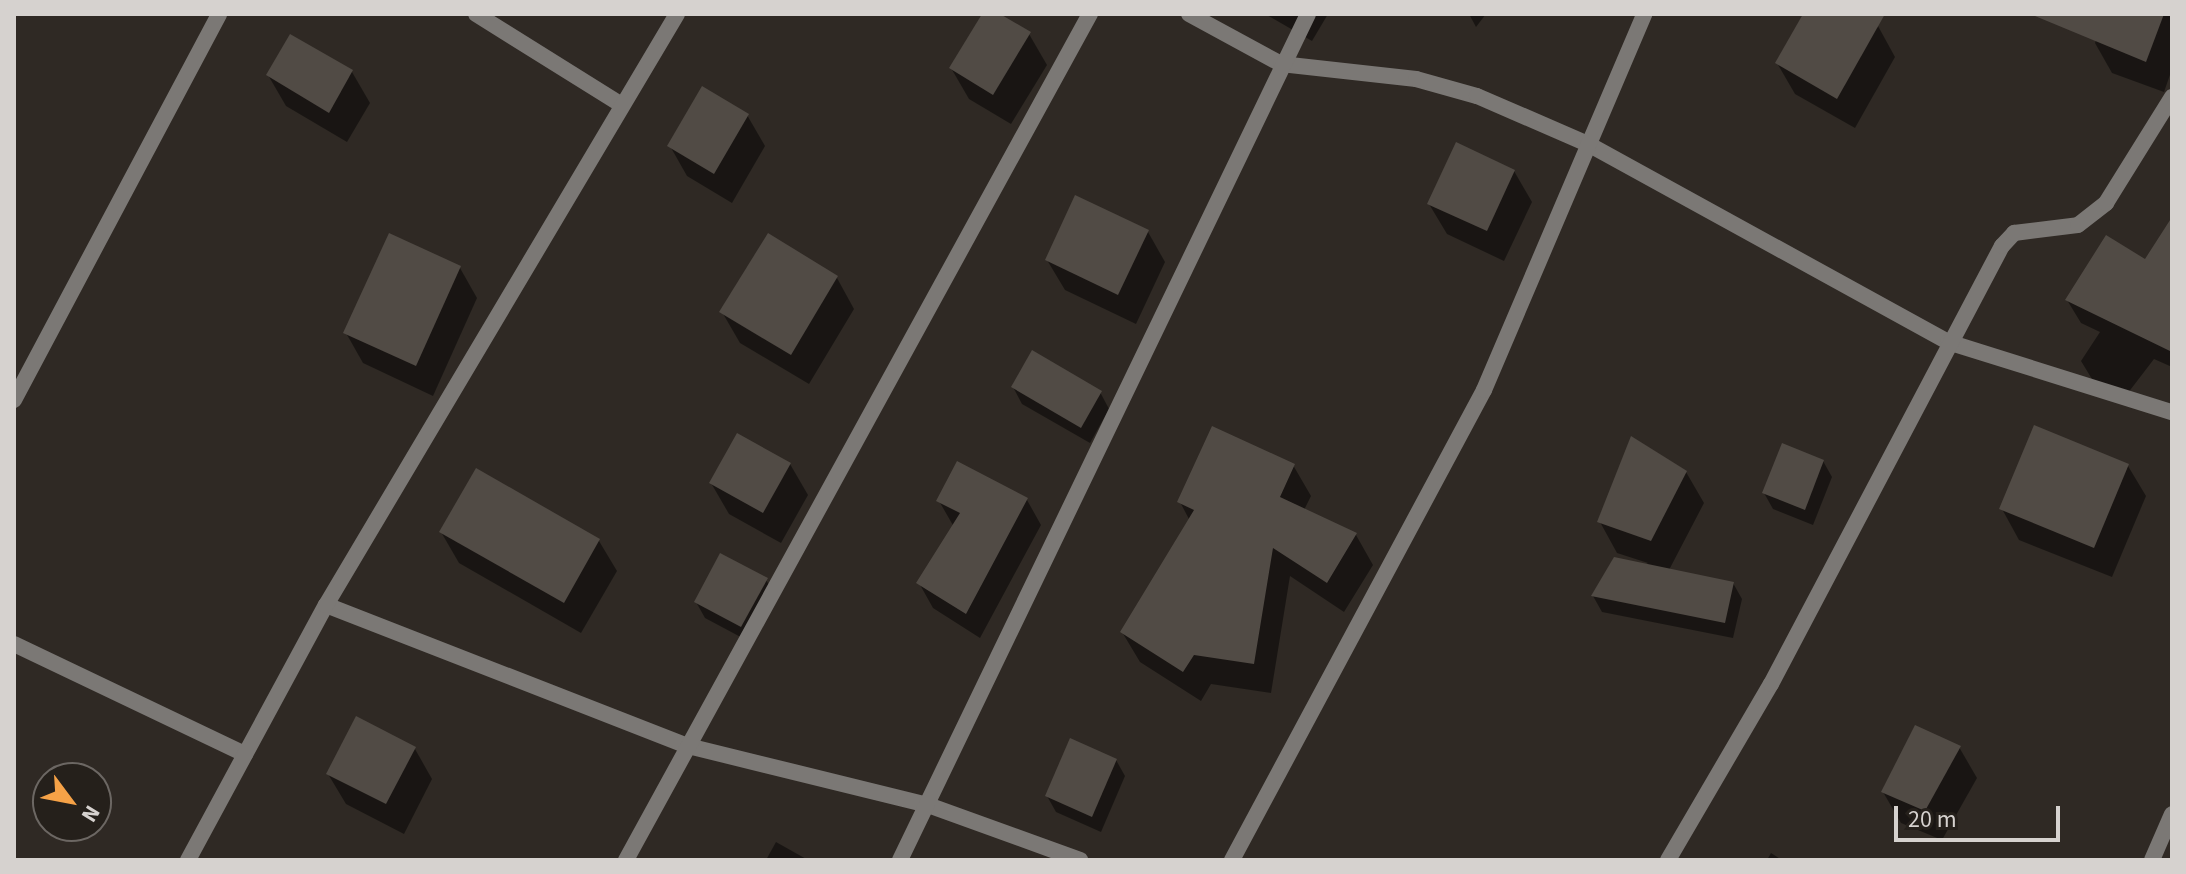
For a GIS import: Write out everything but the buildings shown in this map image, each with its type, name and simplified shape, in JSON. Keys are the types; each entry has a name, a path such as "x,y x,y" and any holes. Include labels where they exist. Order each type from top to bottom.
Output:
{"street":[{"path":"14,400 219,14"},
{"path":"476,14 620,104"},
{"path":"188,860 326,605 620,104 677,14"},
{"path":"626,860 1090,14"},
{"path":"1189,14 1281,64 1416,79 1588,144 1948,342 2172,412"},
{"path":"900,860 1281,64 1308,14"},
{"path":"1232,860 1484,390 1644,14"},
{"path":"1668,860 1771,684 1948,342 2002,246 2014,233 2078,225 2106,203 2172,97"},
{"path":"326,605 688,746 928,805 1080,860"},
{"path":"14,644 245,754"},
{"path":"2152,860 2172,814"}]}
